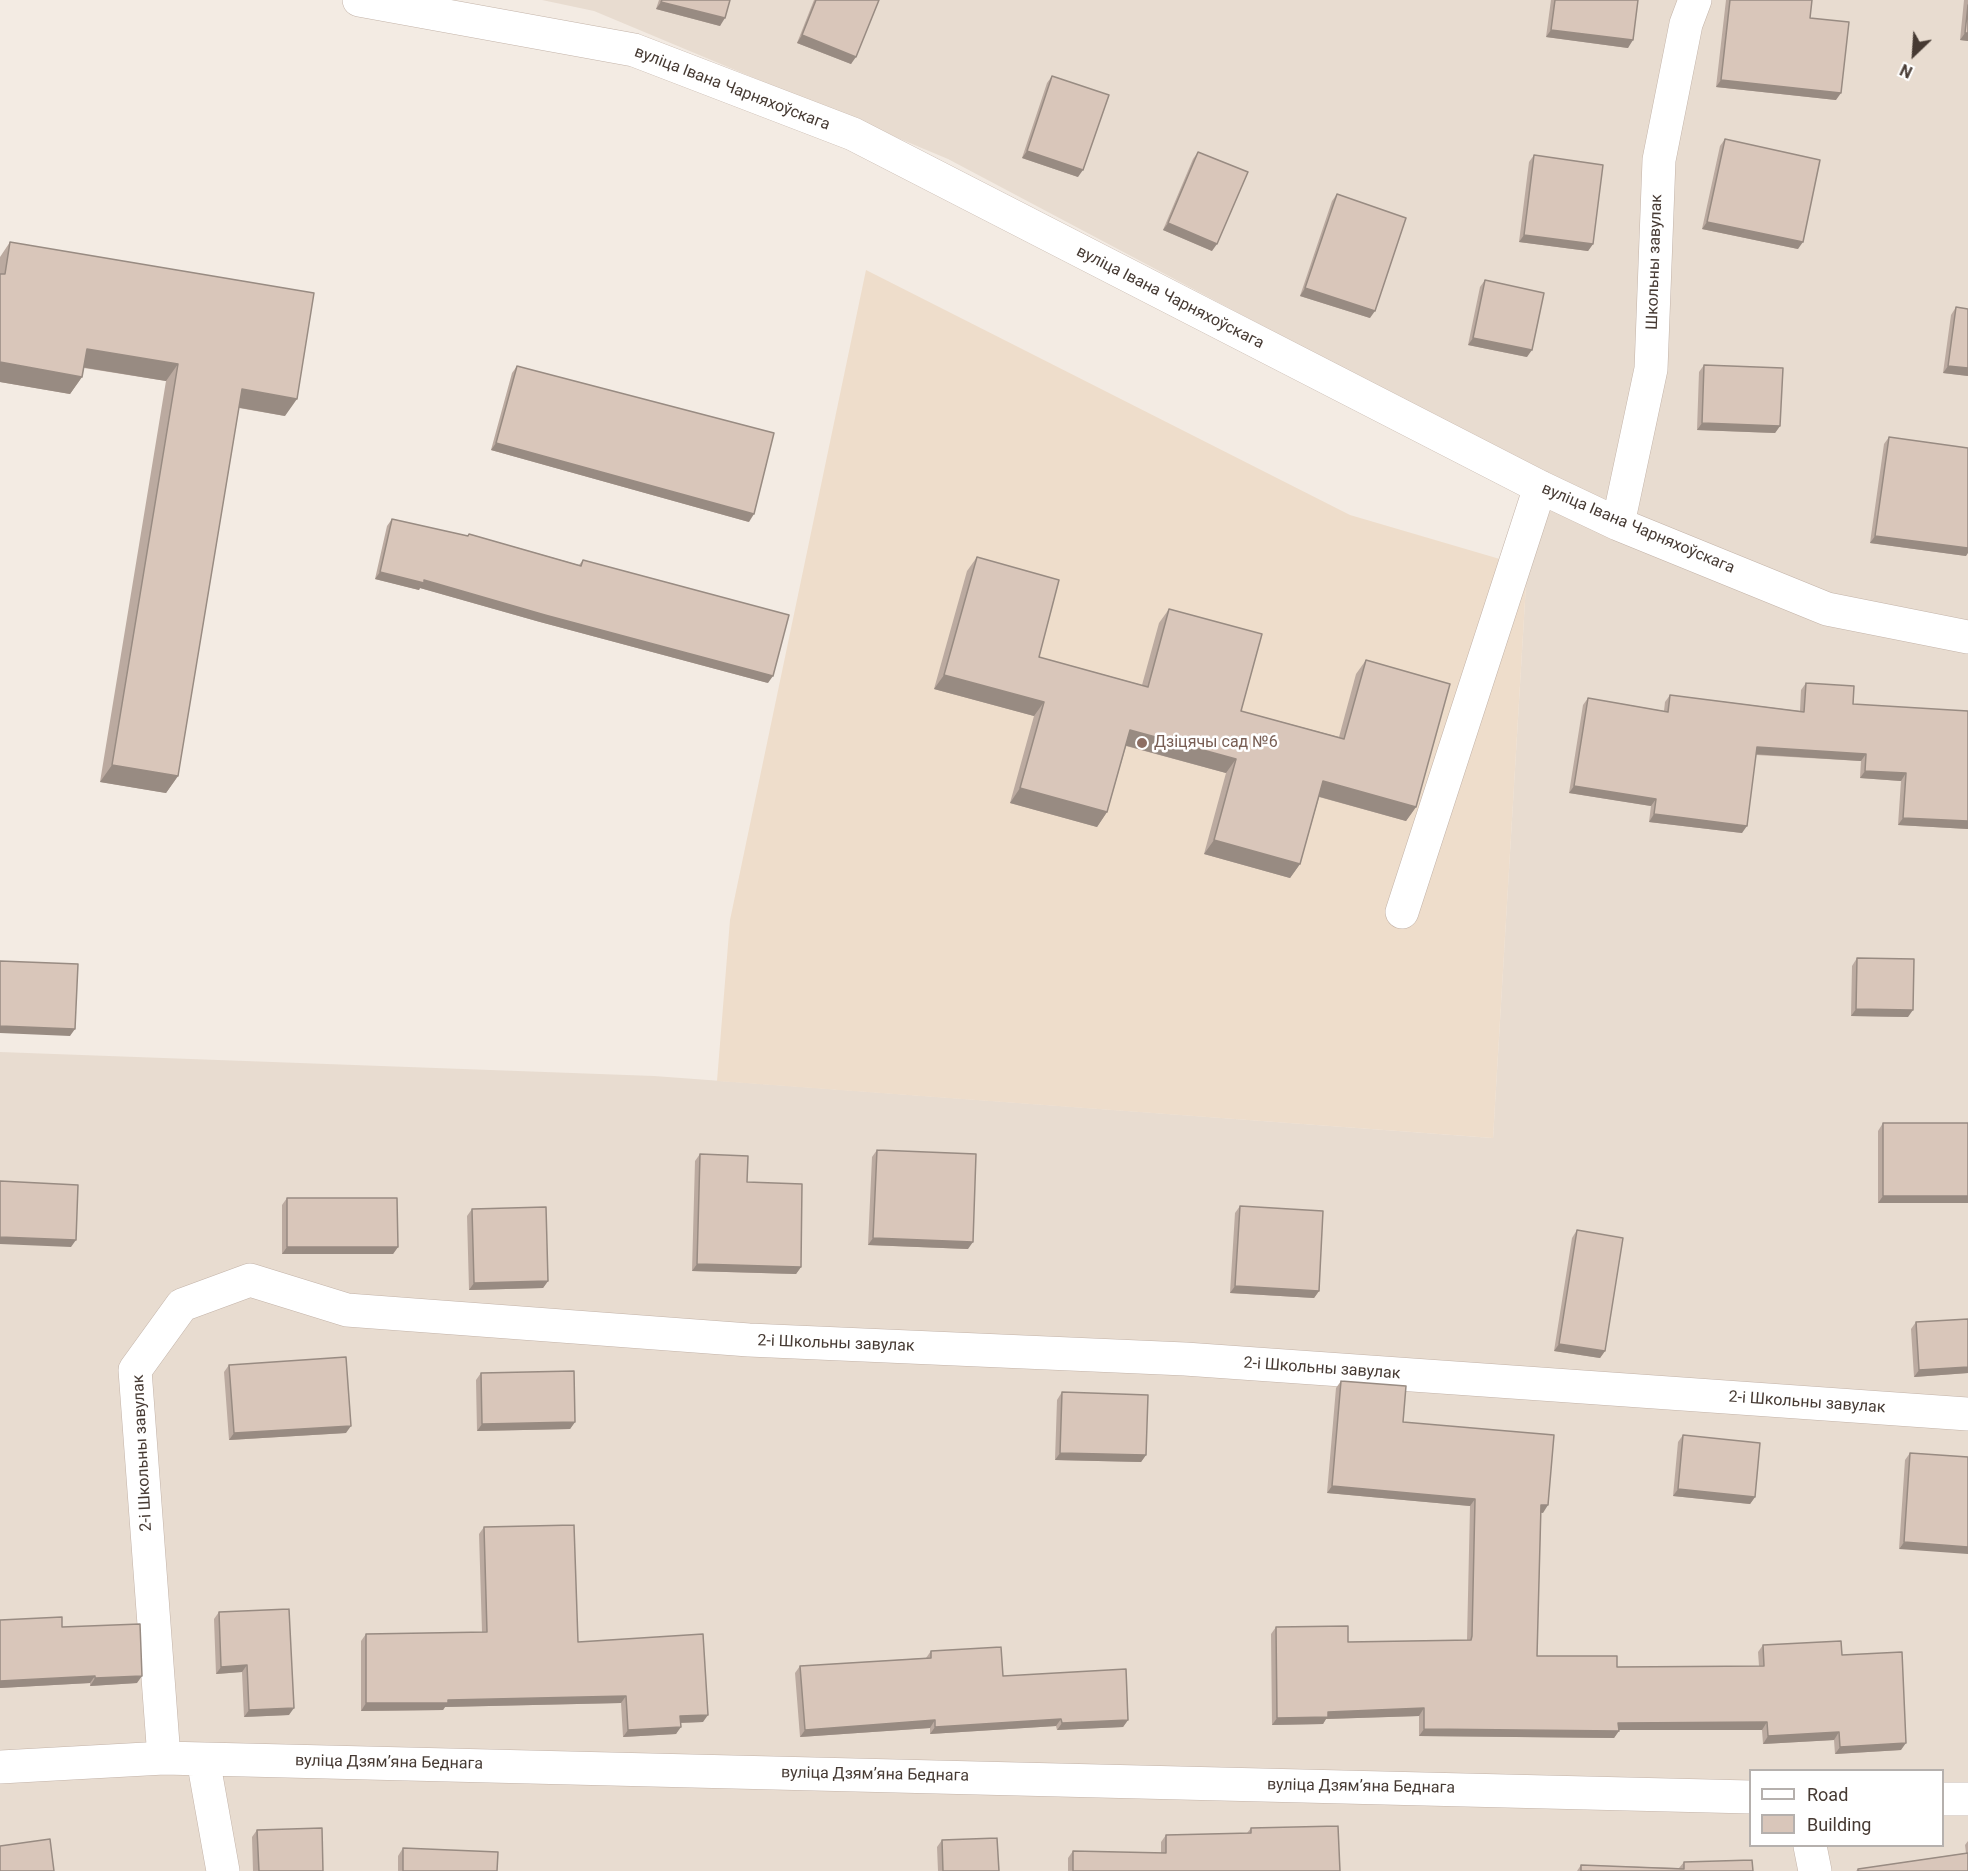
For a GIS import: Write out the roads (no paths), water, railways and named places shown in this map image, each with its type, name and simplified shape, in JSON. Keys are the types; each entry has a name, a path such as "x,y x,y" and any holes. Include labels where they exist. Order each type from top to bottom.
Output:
{"street":[{"name":"вуліца Івана Чарняхоўскага","path":"359,0 634,50 853,134 1540,487 1618,524 1827,609 1968,637"},
{"name":"Школьны завулак","path":"1618,524 1651,369 1659,160 1686,24 1695,0"},
{"path":"1402,912 1540,487"},
{"name":"2-і Школьны завулак","path":"164,1758 135,1370 182,1305 250,1280 347,1310 749,1340 1197,1360 1968,1414"},
{"name":"вуліца Дзямʼяна Беднага","path":"0,1767 164,1758 1749,1797"},
{"path":"203,1759 223,1871"},
{"path":"1944,1799 1968,1799"},
{"path":"1810,1847 1815,1871"}],"place":[{"name":"Дзіцячы сад №6","path":"1142,743"}]}
